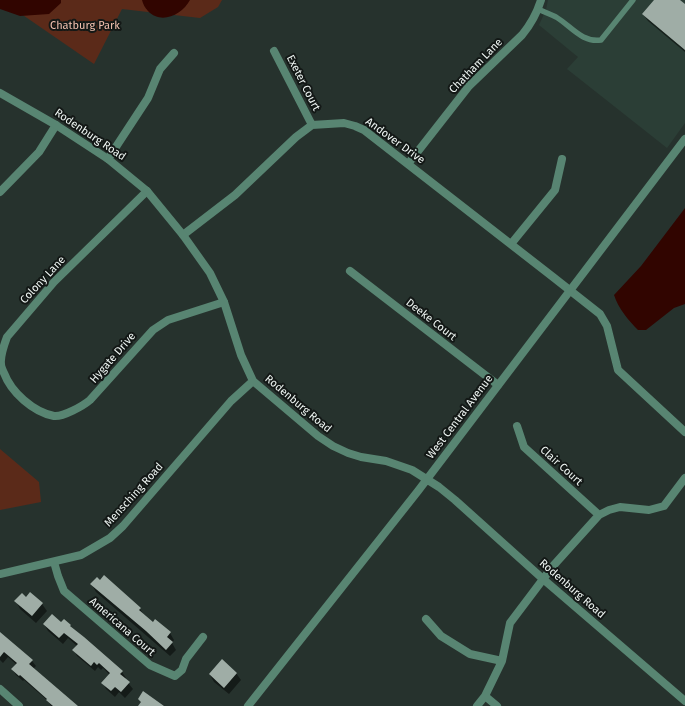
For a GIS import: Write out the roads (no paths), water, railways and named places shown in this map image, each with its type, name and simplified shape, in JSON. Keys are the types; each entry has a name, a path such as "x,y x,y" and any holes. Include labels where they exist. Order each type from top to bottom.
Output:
{"street":[{"name":"Chatham Lane","path":"408,164 469,86 530,26 541,0"},
{"name":"Exeter Court","path":"274,51 312,125"},
{"path":"108,159 148,98 160,69 174,53"},
{"name":"Rodenburg Road","path":"0,93 56,124 108,159 147,191 183,235 210,273 224,302 236,341 254,381 318,436 333,446 355,455 393,463 412,470 427,479 455,500 543,579 685,701"},
{"name":"Andover Drive","path":"312,125 344,123 364,130 600,314 606,322 618,370 685,432"},
{"path":"0,192 39,152 56,124"},
{"path":"183,235 235,195 296,137 312,125"},
{"name":"West Central Avenue","path":"248,706 427,479 685,139"},
{"path":"511,244 556,190 562,159"},
{"name":"Colony Lane","path":"22,398 15,392 8,382 0,365 7,337 54,282 147,191"},
{"name":"Deeke Court","path":"350,271 498,385"},
{"name":"Hygate Drive","path":"22,398 35,408 55,416 80,409 90,400 153,330 168,320 224,302"},
{"name":"Mensching Road","path":"0,574 81,555 110,538 123,526 231,401 254,381"},
{"name":"Clair Court","path":"517,426 524,447 599,515"},
{"path":"477,706 485,696 502,661 510,623 553,566 599,515 620,507 649,510 664,506 685,478"},
{"name":"Americana Court","path":"54,562 64,591 154,668 175,676 182,670 186,659 203,637"},
{"path":"426,619 441,636 470,654 502,661"},
{"path":"0,689 19,706"},
{"path":"485,696 497,706"}],"lane":[{"path":"538,9 555,17 579,35 588,40 595,41 601,40 633,0"}],"park label":[{"name":"Chatburg Park","path":"85,26"}]}
